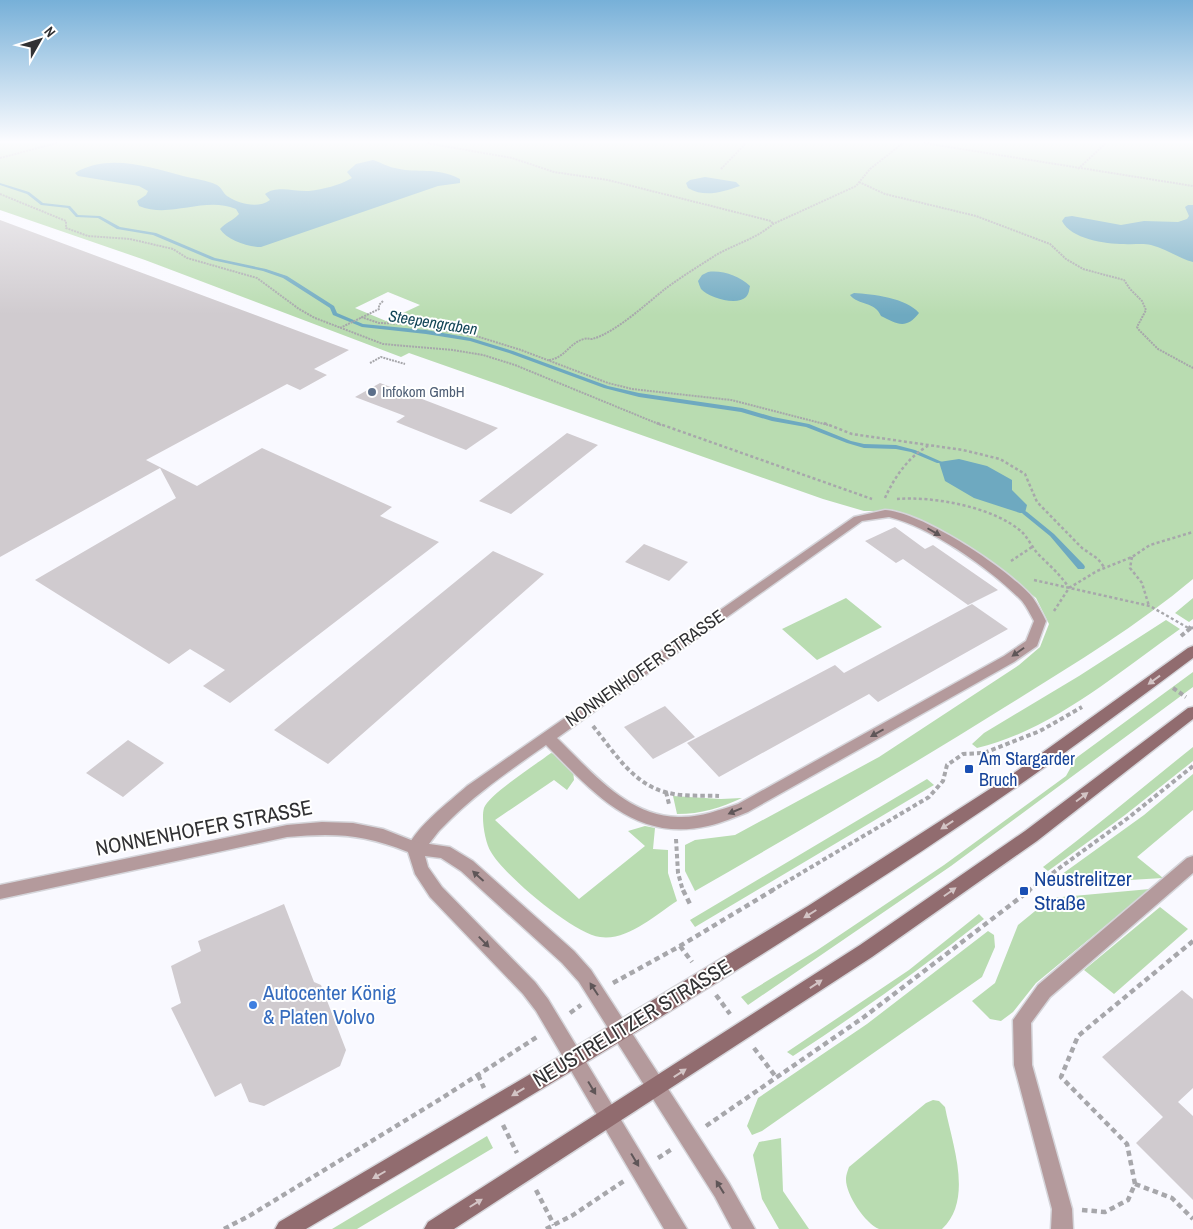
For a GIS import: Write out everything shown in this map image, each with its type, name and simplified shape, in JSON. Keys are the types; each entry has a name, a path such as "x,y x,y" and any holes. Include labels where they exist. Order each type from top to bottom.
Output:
{"main road":[{"name":"NEUSTRELITZER STRASSE","path":"286,1229 464,1125 824,905 988,799 1193,652"},
{"path":"434,1229 657,1088 866,951 1031,836 1193,712"}],"street":[{"path":"547,737 615,801 635,814 653,822 674,824 697,823 721,817 758,800 1010,659 1032,643 1040,621 1028,600 999,574 934,530 908,519 889,508"},
{"name":"NONNENHOFER STRASSE","path":"415,848 435,825 472,790 858,519 874,515 889,508"},
{"name":"NONNENHOFER STRASSE","path":"0,892 287,831 322,828 353,829 383,835 415,848 444,852 467,866 568,957 585,976 722,1190 744,1229"},
{"path":"415,848 421,869 436,892 529,988 542,1005 676,1229"},
{"path":"1062,1229 1062,1209 1023,1065 1022,1020 1044,992 1193,863"}],"path":[{"path":"21,200 37,211 58,216 66,221 66,228 71,232 88,236 155,243 173,249 187,258 257,278 299,309 340,328 383,344 453,350 482,355 515,365 642,418 875,500"},
{"path":"694,200 754,215 772,221 773,224"},
{"path":"549,360 557,359 567,352 569,348 584,339 591,339 602,334 642,309 665,289 718,254 764,233 773,224 828,200"},
{"path":"918,200 980,217 986,221 1058,248 1063,257 1083,269 1122,278 1128,282 1130,289 1137,293 1146,310 1137,327 1139,330 1158,350 1193,368"},
{"path":"340,328 379,309 379,305 383,300"},
{"path":"360,318 379,323 414,324 476,336 549,360 608,383 632,389 731,400 826,424 852,434 930,445 983,454 1000,459 1026,474 1037,502 1082,548 1098,559 1104,567"},
{"path":"370,363 381,357 405,364"},
{"path":"889,508 882,503 887,492 909,460 922,448 930,445"},
{"path":"893,500 906,497 942,500 990,515 1019,530 1028,538 1032,547 1065,580 1069,588"},
{"path":"1040,621 1052,614 1069,588 1104,567 1132,557 1150,545 1193,532"},
{"path":"999,574 1004,567 1032,547"},
{"path":"1132,557 1130,568 1142,583 1150,606"},
{"path":"1069,588 1150,606 1192,628 1176,639"},
{"path":"636,968 654,961 680,946 929,796 943,781 947,765 963,754 984,754 1002,748 1040,731 1088,704"},
{"path":"579,714 592,724 634,775 646,784 666,792 720,796 747,795 758,800"},
{"path":"742,1102 864,1017 1026,893 1128,818 1193,766"},
{"path":"676,873 682,893 690,904"},
{"path":"1062,1209 1105,1212 1128,1200 1135,1184 1127,1144 1062,1077 1078,1036 1193,941"},
{"path":"680,946 776,1077"},
{"path":"224,1229 249,1216 442,1098 534,1039"},
{"path":"1135,1184 1172,1198 1193,1219"},
{"path":"546,1229 572,1215"}],"green space":[{"path":"0,200 1193,200 1193,579 1125,630 967,731 695,891 685,871 685,845 695,840 735,835 879,757 1019,665 1040,647 1049,624 1036,598 1004,572 938,529 912,516 889,511 864,511 823,499 409,353 401,357 145,260 0,210","holes":["388,292 420,305 386,321 355,308"]},
{"path":"846,598 882,627 817,660 782,629"},
{"path":"1193,598 1193,619 1189,622 1175,613"},
{"path":"1166,620 1180,629 1108,681 1058,714 1005,740 977,748 972,744 984,733 1079,676"},
{"path":"1193,672 1193,687 951,866 748,1005 741,997 816,951 944,865 1066,776 1076,758"},
{"path":"1193,747 1193,761 1125,815 1048,871 1043,867 1100,822"},
{"path":"551,753 558,755 573,770 574,780 567,790 554,780 495,820 579,899 645,846 628,831 645,826 655,828 653,849 668,850 668,873 677,901 631,931 621,935 600,937 574,926 524,888 498,862 489,848 483,824 484,808 487,802"},
{"path":"1193,774 1193,810 1137,857 1163,878 1063,884 1058,877 1144,815"},
{"path":"927,779 934,785 695,927 690,920"},
{"path":"673,796 721,799 742,798 711,810 677,814"},
{"path":"1150,889 1036,983 1013,1012 1001,1021 990,1019 972,1001 995,983 1018,925 1051,898"},
{"path":"1160,907 1188,929 1114,994 1084,970"},
{"path":"979,914 984,919 890,990 793,1056 787,1052 909,970"},
{"path":"988,931 994,935 995,947 982,977 762,1131 752,1135 747,1126 758,1098 867,1024"},
{"path":"933,1100 939,1101 945,1107 956,1154 959,1187 952,1217 942,1229 879,1229 868,1221 852,1200 846,1177 849,1167 926,1103"},
{"path":"487,1136 493,1148 357,1229 332,1229"},
{"path":"781,1138 783,1191 809,1229 779,1229 762,1199 753,1155 759,1142"}],"water":[{"path":"236,200 254,205 269,200 396,200 261,247 238,242 220,229 239,214 236,209 212,205 163,210 139,206 137,201"},
{"path":"1193,205 1193,262 1151,245 1116,244 1089,239 1073,232 1062,221 1065,217 1072,216 1121,225 1144,221 1178,222 1187,219 1189,216 1185,207"},
{"path":"708,272 730,274 741,279 750,286 748,295 742,300 730,301 710,295 701,289 698,281 702,275"},
{"path":"854,293 898,300 914,308 919,313 910,322 905,324 897,323 881,316 875,308 858,301 850,295"},
{"path":"959,459 987,466 1012,480 1012,490 1027,505 1025,513 974,498 945,481 939,462"}],"building":[{"path":"0,220 349,350 314,369 327,375 300,390 287,384 146,460 197,486 262,448 392,507 380,516 439,542 230,703 203,686 225,670 190,649 169,664 35,580 176,498 160,468 0,557"},
{"path":"380,383 498,428 466,450 396,422 405,416 355,397"},
{"path":"567,433 598,445 511,514 479,501"},
{"path":"895,527 925,549 933,545 998,590 968,605 903,559 896,563 865,541"},
{"path":"644,544 688,562 669,581 625,562"},
{"path":"493,551 544,574 328,764 274,730"},
{"path":"972,604 1008,629 878,702 869,694 719,777 687,743 835,665 844,673"},
{"path":"665,706 695,737 653,759 624,727"},
{"path":"128,740 164,763 123,797 86,773"},
{"name":"Autocenter König & Platen Volvo","path":"284,904 314,982 321,985 346,1050 340,1066 264,1106 249,1102 241,1083 215,1097 171,1008 181,1003 171,966 201,951 198,941"},
{"path":"1182,990 1193,999 1193,1088 1178,1102 1193,1116 1193,1200 1136,1143 1163,1117 1102,1057"}],"waterway":[{"name":"Steepengraben","path":"37,200 42,204 69,207 77,216 99,217 119,228 154,234 214,259 264,270 285,277 332,307 335,314 362,325 426,332 471,340 511,352 606,387 639,395 742,410 772,419 807,425 864,446 896,447 913,451 939,462"},
{"name":"Steepengraben","path":"1025,513 1052,535 1081,567"}],"place":[{"name":"Infokom GmbH","path":"372,392"},
{"name":"Am Stargarder Bruch","path":"969,769"},
{"name":"Neustrelitzer Straße","path":"1024,891"},
{"name":"Autocenter König & Platen Volvo","path":"253,1005"}]}
